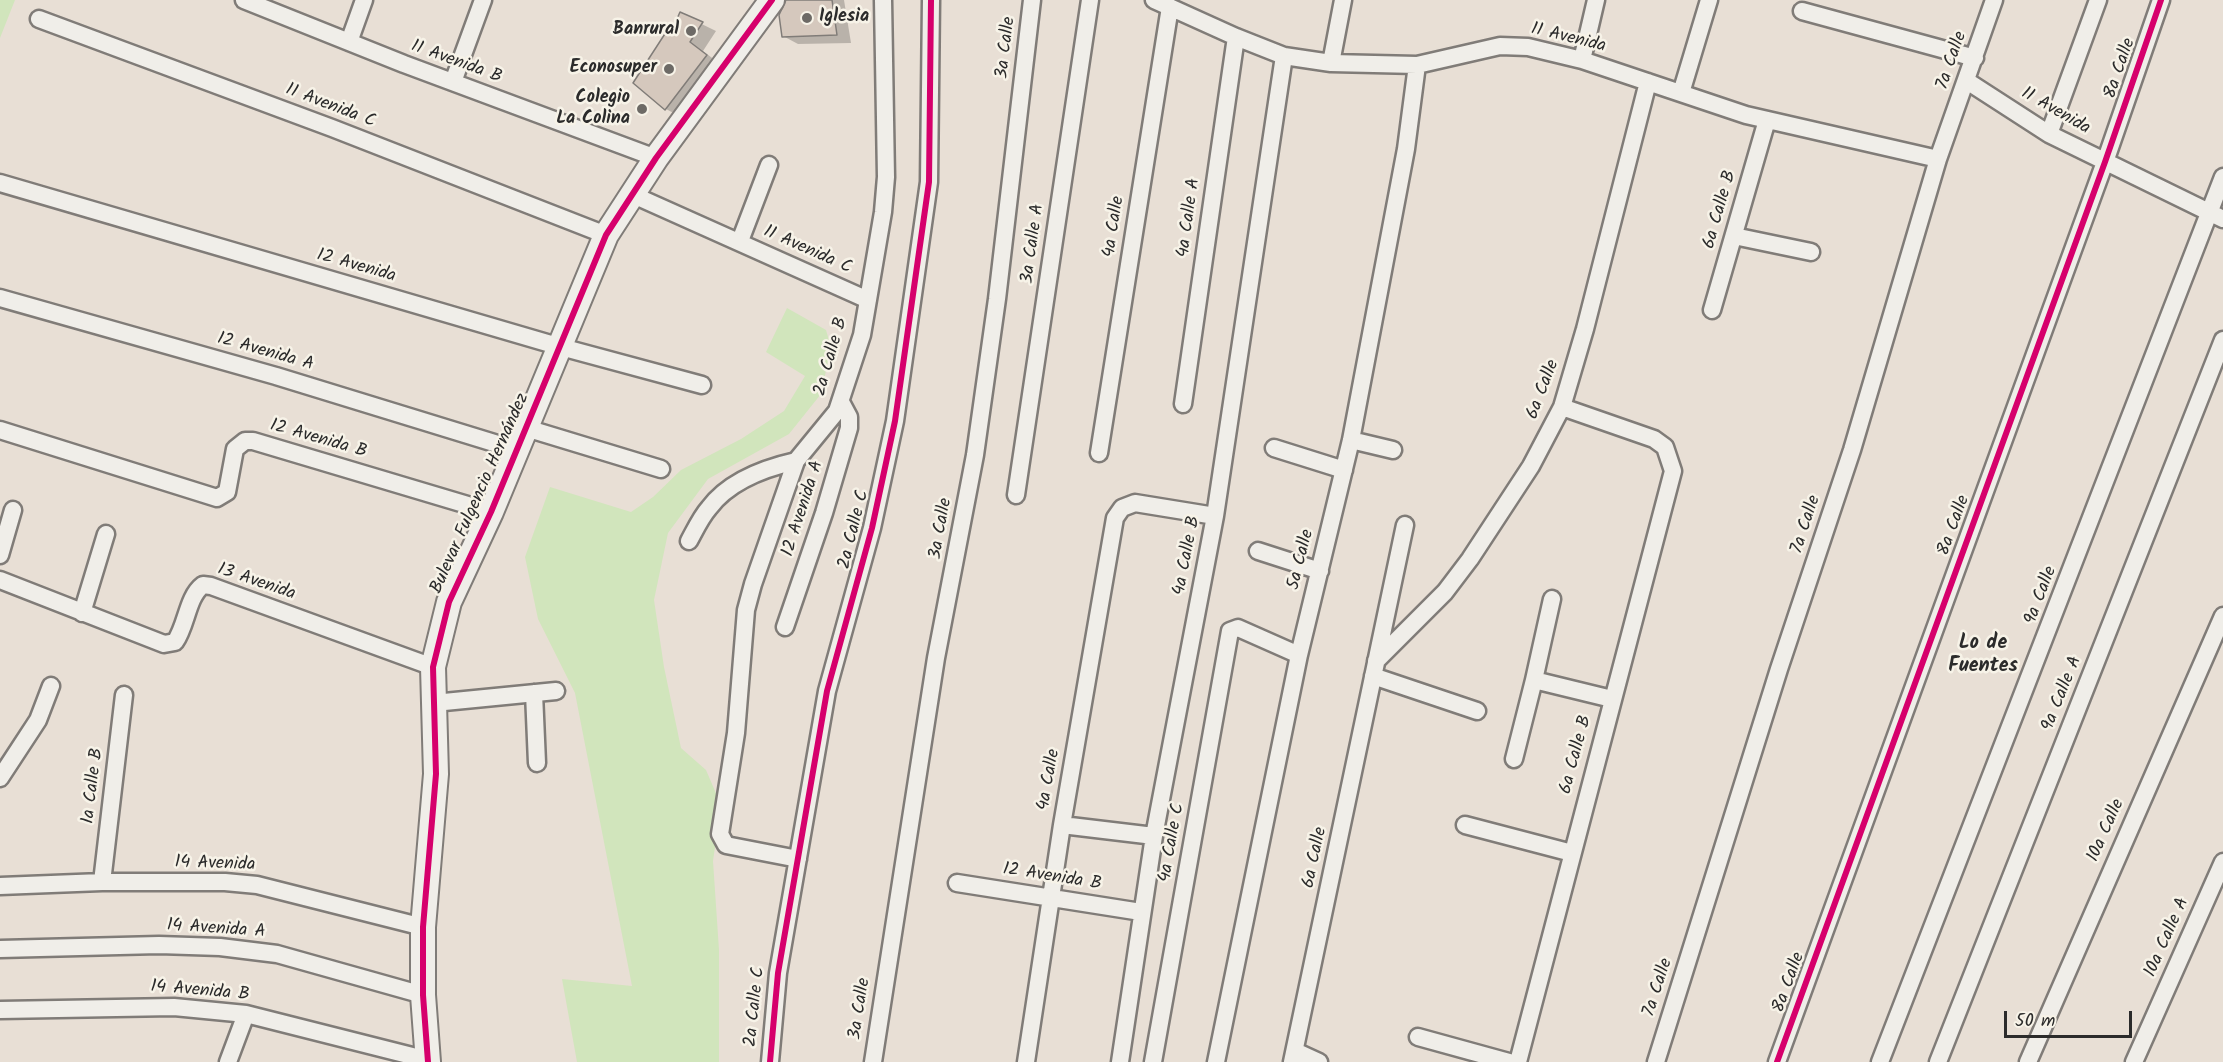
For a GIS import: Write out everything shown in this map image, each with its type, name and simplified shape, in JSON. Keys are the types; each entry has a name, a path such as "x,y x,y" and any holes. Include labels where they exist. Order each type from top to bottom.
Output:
{"street":[{"name":"11 Avenida B","path":"244,0 269,4 349,42 656,158"},
{"path":"349,42 364,0"},
{"path":"453,82 483,0"},
{"name":"2a Calle B","path":"798,859 726,845 720,834 736,733 746,610 796,461 821,434 841,402 862,335 886,177 883,0"},
{"name":"2a Calle C","path":"770,1062 778,974 827,691 872,528 895,421 929,182 931,0"},
{"name":"3a Calle","path":"873,1062 936,658 975,455 997,299 1032,0"},
{"name":"3a Calle A","path":"1016,495 1090,0"},
{"name":"11 Avenida","path":"1154,0 1236,38 1284,56 1331,63 1417,65 1472,51 1508,45 1582,60 1767,120 1938,159"},
{"path":"1331,63 1343,0"},
{"path":"1582,60 1596,0"},
{"path":"1681,93 1709,0"},
{"name":"7a Calle","path":"1656,1062 1776,680 1852,450 1938,159 1994,0"},
{"path":"2049,134 2098,0"},
{"name":"8a Calle","path":"1777,1062 2105,162 2161,0"},
{"name":"Bulevar Fulgencio Hernández","path":"428,1061 423,995 423,927 436,774 433,667 449,602 491,512 606,235 656,158 764,2"},
{"name":"4a Calle","path":"1099,453 1170,7"},
{"path":"1803,11 1975,58"},
{"name":"11 Avenida C","path":"39,20 332,128 606,235"},
{"name":"4a Calle A","path":"1183,404 1236,38"},
{"name":"4a Calle B","path":"1120,1062 1154,836 1215,516 1284,56"},
{"name":"5a Calle","path":"1216,1062 1299,655 1351,440 1406,149 1417,65"},
{"name":"11 Avenida","path":"1967,81 2049,134 2216,217"},
{"name":"6a Calle","path":"1374,668 1445,592 1470,559 1531,466 1562,407 1591,306 1648,82"},
{"name":"6a Calle B","path":"1712,310 1767,120"},
{"path":"740,241 769,165"},
{"name":"9a Calle","path":"1880,1062 2216,217 2223,177"},
{"name":"12 Avenida","path":"0,183 561,347 702,385"},
{"name":"11 Avenida C","path":"632,194 868,300"},
{"path":"1734,236 1810,252"},
{"name":"12 Avenida A","path":"0,297 276,376 522,439 661,469"},
{"name":"9a Calle A","path":"1938,1062 2223,340"},
{"name":"12 Avenida A","path":"785,627 824,513 846,438 849,422 841,402"},
{"name":"6a Calle B","path":"1518,1062 1673,471 1671,457 1665,447 1654,439 1562,407"},
{"name":"12 Avenida B","path":"0,430 217,498 227,492 235,449 245,441 253,441 491,512"},
{"path":"1351,440 1393,450"},
{"path":"1274,448 1344,470"},
{"path":"689,541 708,508 733,486 762,471 796,461"},
{"name":"4a Calle","path":"1026,1062 1053,897 1062,825 1115,518 1122,508 1136,502 1215,516"},
{"path":"0,555 14,510"},
{"name":"6a Calle","path":"1293,1057 1405,525"},
{"path":"82,613 106,534"},
{"path":"1258,551 1320,570"},
{"name":"13 Avenida","path":"0,580 164,644 175,642 182,633 196,590 203,585 211,586 433,667"},
{"path":"1514,759 1552,599"},
{"name":"10a Calle","path":"2028,1062 2223,616"},
{"name":"4a Calle C","path":"1153,1062 1230,632 1234,628 1239,629 1299,655"},
{"path":"1374,668 1477,711"},
{"path":"1534,680 1612,699"},
{"path":"0,778 38,720 51,686"},
{"path":"434,703 556,691"},
{"path":"534,693 537,763"},
{"name":"1a Calle B","path":"102,882 124,695"},
{"path":"1062,825 1154,836"},
{"path":"1465,825 1572,854"},
{"name":"10a Calle A","path":"2134,1062 2223,862"},
{"name":"14 Avenida","path":"0,886 102,882 225,882 256,885 423,927"},
{"name":"12 Avenida B","path":"957,883 1141,912"},
{"name":"14 Avenida A","path":"0,949 159,945 220,947 277,954 423,995"},
{"name":"14 Avenida B","path":"0,1010 174,1007 246,1014 428,1061"},
{"path":"228,1062 246,1014"},
{"path":"1418,1037 1509,1062"},
{"path":"1293,1057 1319,1062"}],"green space":[{"path":"0,0 15,0 0,38"},
{"path":"787,308 826,330 831,347 821,394 789,434 708,479 668,533 654,600 664,667 681,748 706,770 721,805 713,861 719,950 719,1062 577,1062 562,979 632,986 575,693 538,619 525,557 550,487 631,512 653,497 681,470 741,439 784,411 805,376 766,352"}],"building":[{"name":"Iglesia","path":"786,0 832,0 837,35 782,37 779,15"},
{"name":"Econosuper","path":"680,12 703,22 690,42 707,55 665,110 633,83 670,26 673,28"}],"cycle path":[{"path":"428,1062 423,995 423,927 436,774 433,667 449,602 491,512 606,235 656,158 772,0"},
{"path":"770,1062 778,973 827,691 872,528 895,421 929,182 931,0"},
{"path":"1777,1062 2105,162 2161,0"}],"place":[{"name":"Iglesia","path":"807,18"},
{"name":"Banrural","path":"691,31"},
{"name":"Econosuper","path":"669,69"},
{"name":"Colegio La Colina","path":"642,109"}],"district":[{"name":"Lo de Fuentes","path":"1983,656"}]}
